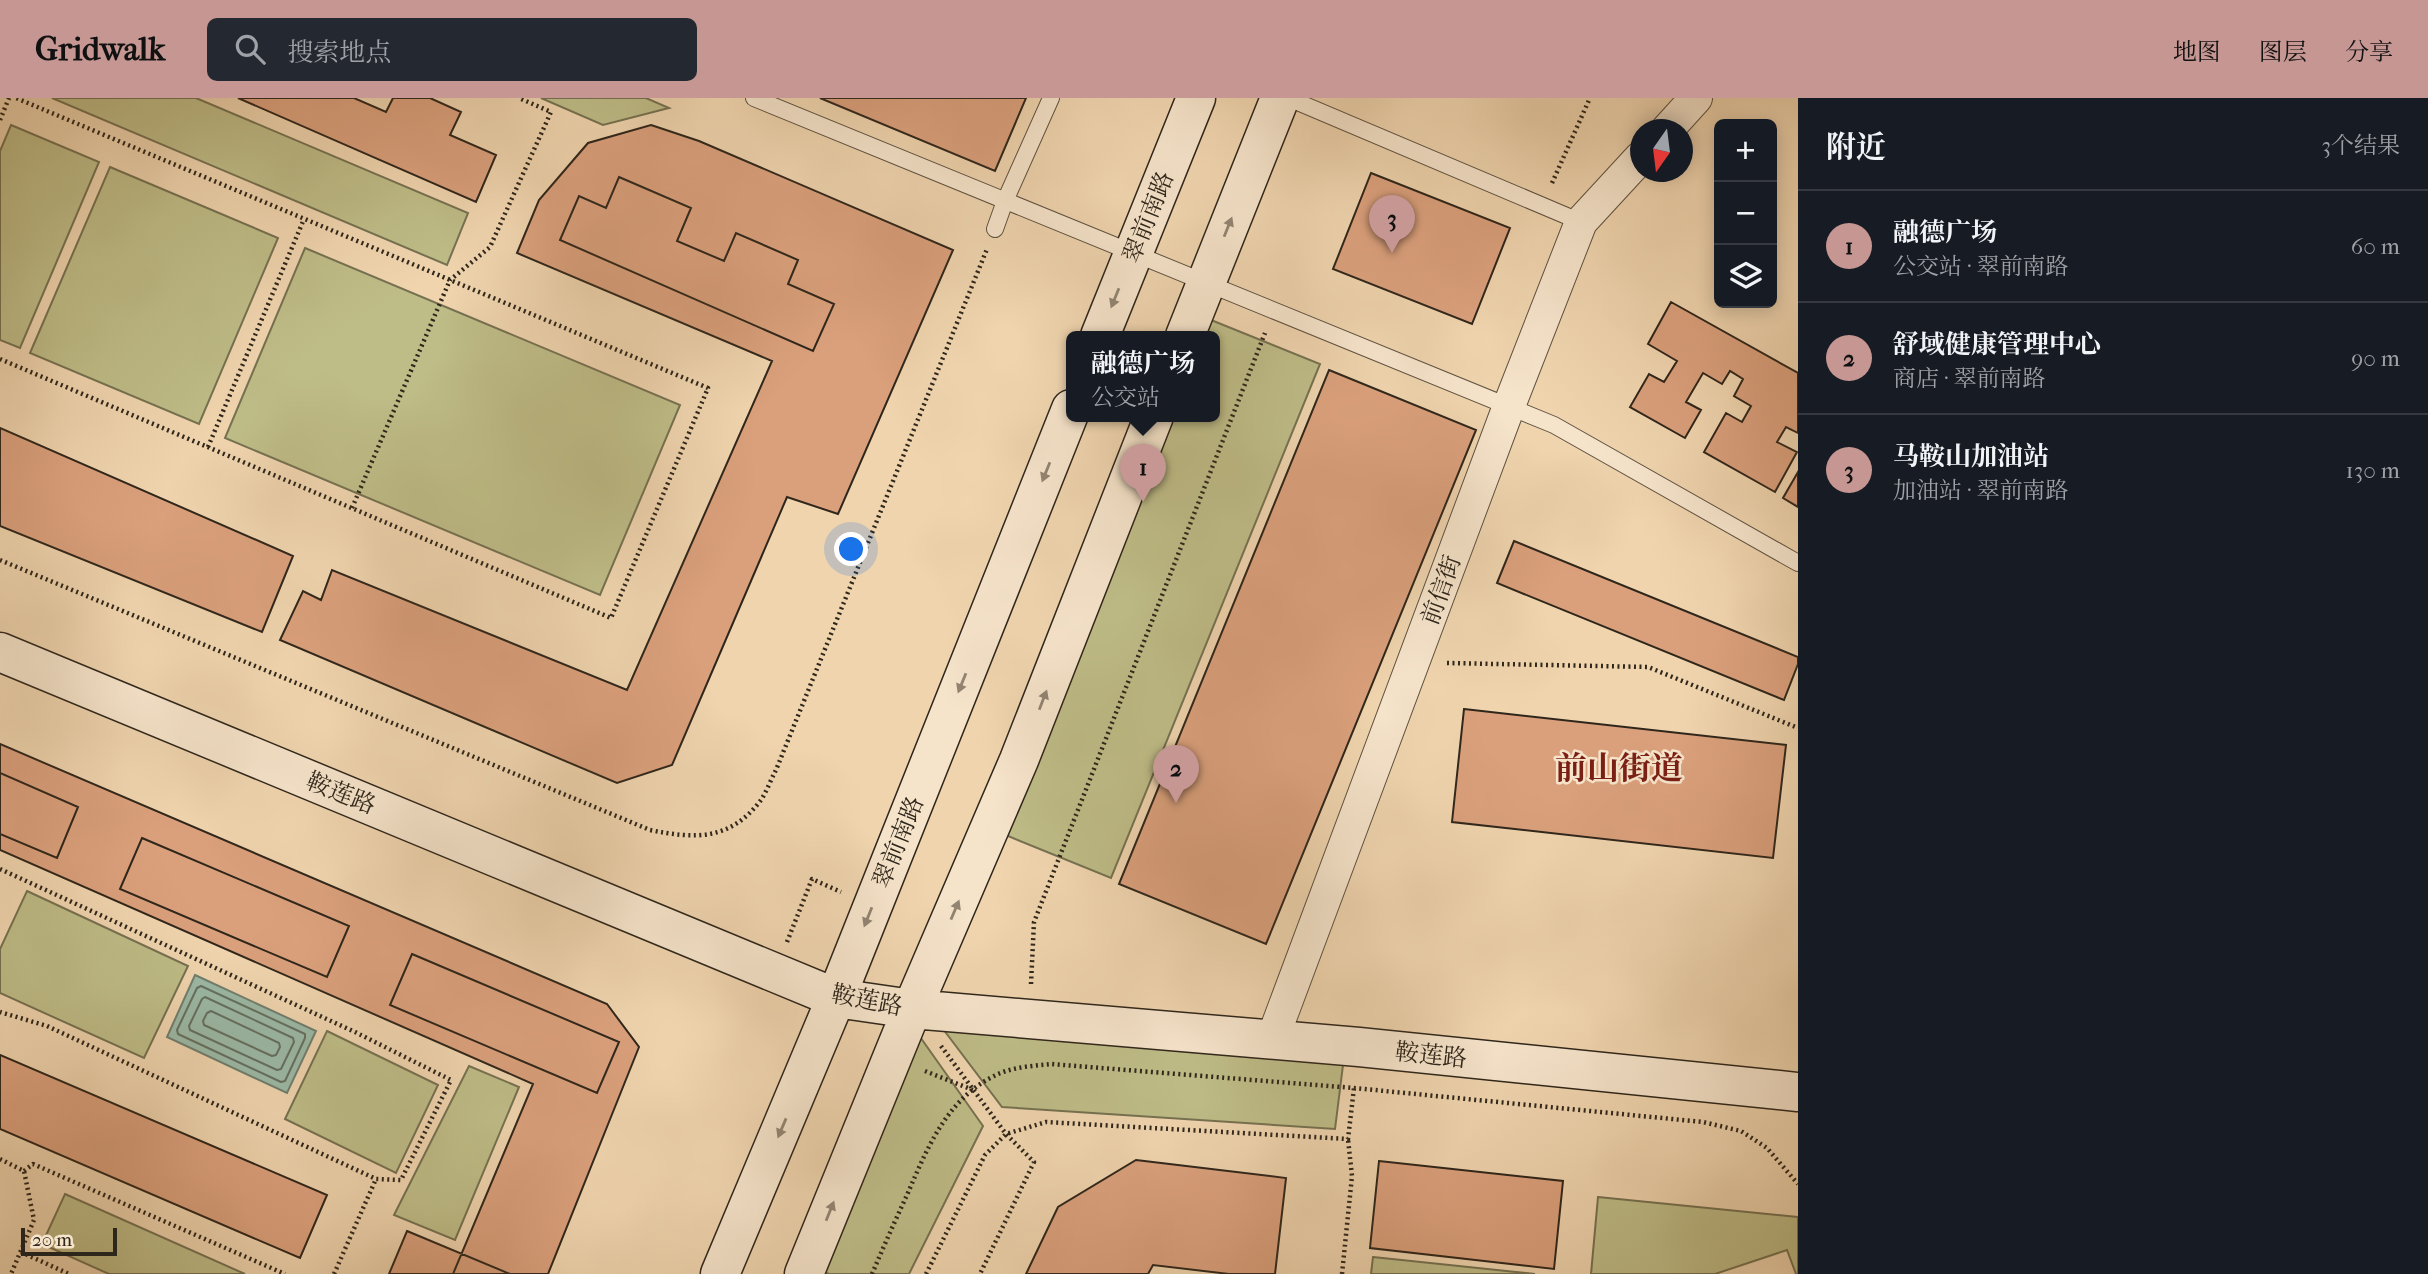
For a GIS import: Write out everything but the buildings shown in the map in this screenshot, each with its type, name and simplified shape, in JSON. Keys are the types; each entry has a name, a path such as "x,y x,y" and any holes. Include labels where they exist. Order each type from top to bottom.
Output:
{"main road":[{"name":"翠前南路","path":"1102,331 1196,98"},
{"path":"1187,331 1280,98"},
{"name":"翠前南路","path":"720,1274 836,998 1066,422"},
{"path":"804,1274 923,1023 1019,760 1152,422"},
{"name":"鞍莲路","path":"0,652 836,998 923,1023 1030,1019 1359,1047 1798,1092"}],"street":[{"path":"1677,119 1696,98"},
{"name":"前信街","path":"1272,1040 1509,406 1581,222 1630,169"}],"lane":[{"path":"754,98 1554,425 1798,563"},
{"path":"995,229 1051,98"},
{"path":"1288,98 1581,222"}],"path":[{"path":"0,120 9,98"},
{"path":"0,359 611,618 708,388 16,98"},
{"path":"352,508 450,280 490,247 551,112 519,98"},
{"path":"1542,206 1590,98"},
{"path":"208,447 304,219"},
{"path":"0,560 650,830 685,837 714,834 741,820 761,800 776,770 995,229"},
{"path":"1030,1019 1034,922 1274,309"},
{"path":"1414,662 1648,667 1798,728"},
{"path":"0,869 355,1032 452,1080 401,1180 376,1180 47,1026 0,1012"},
{"path":"923,1023 1006,1133 1034,1161 980,1274"},
{"path":"1342,1274 1352,1176 1348,1139 1359,1047"},
{"path":"872,1274 930,1142 948,1113 973,1090 994,1076 1021,1067 1051,1064 1354,1088 1703,1122 1741,1131 1767,1148 1798,1184"},
{"path":"926,1274 985,1155 1006,1133 1046,1122 1348,1139"},
{"path":"0,1159 24,1171"},
{"path":"24,1171 33,1164 285,1274"},
{"path":"12,1274 34,1220 24,1171"},
{"path":"334,1274 376,1180"},
{"path":"21,1252 69,1274"}],"shaded area":[{"path":"52,98 196,98 468,213 447,265"},
{"path":"541,98 646,98 669,108 603,125"},
{"path":"11,125 99,162 20,348 0,340 0,151"},
{"path":"110,167 278,238 199,424 30,353"},
{"path":"305,248 680,405 600,595 225,438"},
{"path":"1211,320 1320,364 1111,878 1003,834 1170,422 1220,422 1220,331 1207,331"},
{"path":"27,891 188,966 144,1058 0,993 0,949"},
{"path":"937,1021 1344,1057 1335,1129 1002,1107"},
{"path":"327,1031 438,1085 396,1173 285,1119"},
{"path":"918,1034 983,1126 909,1274 829,1274 818,1269"},
{"path":"469,1066 519,1087 455,1240 394,1215"},
{"path":"65,1194 245,1274 109,1274 42,1244"},
{"path":"1598,1197 1798,1217 1798,1274 1787,1250 1715,1274 1591,1274"},
{"path":"1373,1257 1535,1274 1371,1274"}],"water":[{"path":"195,975 316,1031 287,1093 167,1037"}],"place":[{"name":"马鞍山加油站","path":"1392,253"},
{"name":"融德广场","path":"1143,502"},
{"name":"舒域健康管理中心","path":"1176,803"}],"district":[{"name":"前山街道","path":"1619,768"}]}
